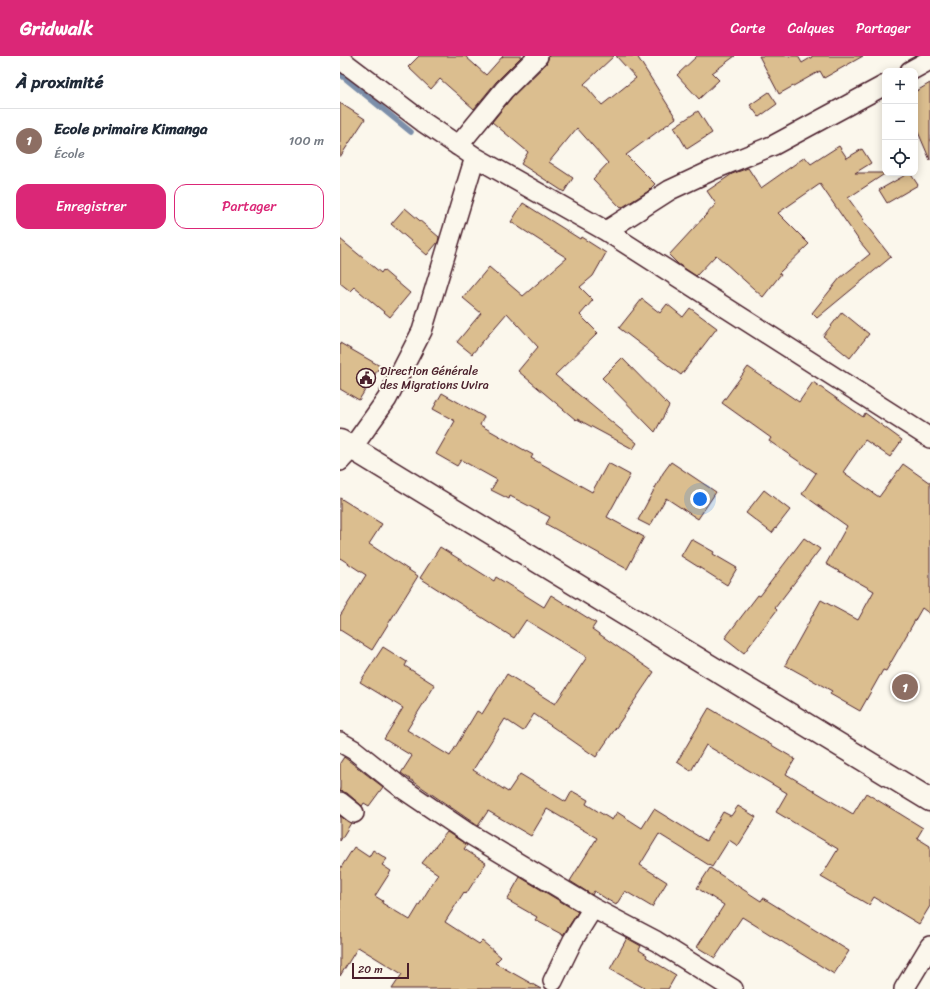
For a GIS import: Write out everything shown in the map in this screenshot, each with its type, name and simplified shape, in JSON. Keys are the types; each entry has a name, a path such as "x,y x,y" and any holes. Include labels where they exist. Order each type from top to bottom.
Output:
{"street":[{"path":"458,146 504,90 538,56"},
{"path":"340,59 423,122 475,158 606,231 929,434"},
{"path":"915,68 930,60"},
{"path":"606,231 670,190 715,169 774,145 882,87"},
{"path":"475,158 422,331 387,399 344,450 930,800"},
{"path":"340,742 354,750 403,789 468,833 593,908 656,941 733,989"},
{"path":"553,981 573,940 593,908"},
{"path":"904,989 930,946"}],"building":[{"path":"419,56 465,56 486,75 503,56 522,56 496,82 474,109 440,79 431,89 408,67"},
{"path":"549,56 614,56 584,84 602,105 636,78 616,56 637,56 676,118 626,155 655,184 647,192 621,208 593,179 608,163 577,128 549,162 573,178 564,192 521,164 528,152 492,122 512,97 546,64"},
{"path":"697,56 735,56 712,73 719,80 699,99 677,75"},
{"path":"759,56 798,56 802,63 812,56 863,56 824,78 820,71 779,94"},
{"path":"930,83 930,160 918,132 918,90"},
{"path":"769,92 777,104 759,117 750,105"},
{"path":"340,103 365,119 340,157"},
{"path":"698,111 712,133 687,149 674,127"},
{"path":"839,146 847,158 862,149 871,163 855,173 882,173 882,176 848,198 864,220 863,221 891,257 817,318 812,313 840,278 870,254 820,184 778,213 809,244 779,273 781,274 763,297 716,255 696,276 678,264 669,255 716,204 707,191 732,174 748,168 761,188 805,157 811,164"},
{"path":"904,176 912,176 918,185 887,203 879,190"},
{"path":"523,203 580,239 581,237 606,253 593,276 580,287 593,300 580,315 598,333 555,375 637,443 633,449 577,419 576,420 518,371 538,347 507,313 472,354 457,342 481,313 463,298 489,267 523,296 567,258 511,222"},
{"path":"405,208 439,237 438,242 427,255 391,224"},
{"path":"340,239 381,273 383,270 410,293 390,317 354,287 350,291 340,283"},
{"path":"642,299 660,313 667,304 683,317 690,308 717,328 681,375 619,328"},
{"path":"842,312 869,334 850,358 823,336"},
{"path":"340,343 380,366 359,400 340,389"},
{"path":"622,358 669,406 655,432 602,378"},
{"path":"748,367 799,402 813,382 863,417 865,413 902,440 890,457 865,440 843,472 879,497 903,464 930,483 930,614 922,608 886,671 883,670 860,711 830,694 832,691 785,665 821,600 858,620 874,591 826,564 847,526 802,494 816,473 769,441 771,438 722,403"},
{"path":"442,393 484,417 480,425 533,455 531,458 592,492 608,463 630,475 607,517 644,537 627,569 546,524 550,517 510,496 509,499 491,490 497,480 461,460 457,466 436,454 455,421 433,409"},
{"path":"671,462 716,492 698,519 666,498 650,526 638,520 663,473"},
{"path":"764,490 790,510 772,533 746,513"},
{"path":"340,498 382,524 369,544 418,576 372,650 340,630 340,616 366,575 340,558"},
{"path":"804,538 820,549 775,608 777,610 744,653 725,638 758,595 760,596"},
{"path":"691,539 714,552 713,554 737,568 727,585 681,556"},
{"path":"440,547 494,581 496,577 544,607 551,595 596,623 592,629 654,672 596,757 534,714 523,731 505,719 473,770 508,792 520,774 566,802 572,791 588,800 586,804 612,820 617,812 642,828 654,809 706,841 723,812 731,816 738,806 756,817 738,846 729,840 712,867 659,834 640,865 667,882 652,907 625,891 616,905 594,891 592,895 570,881 597,838 547,809 531,836 488,811 478,826 401,773 412,756 384,739 403,708 360,682 383,647 407,662 405,666 435,685 407,730 450,756 477,711 482,714 507,674 555,704 587,657 526,620 514,638 420,578"},
{"path":"709,708 795,759 786,774 853,814 866,793 923,828 917,838 930,846 930,906 919,924 874,897 869,905 821,877 838,849 776,812 787,793 706,745 691,771 677,762"},
{"path":"344,757 383,787 369,806 364,803 362,806 347,793 340,791 340,763"},
{"path":"340,816 351,823 340,841"},
{"path":"447,832 467,845 464,849 486,863 466,894 464,892 445,922 479,944 482,941 501,957 495,963 541,989 392,989 402,974 358,947 340,976 340,869 354,847 369,857 373,850 387,859 382,865 391,871 375,896 383,901 382,903 410,920 438,874 422,863"},
{"path":"710,868 761,901 763,898 849,951 834,974 742,917 715,958 697,947 724,905 697,888"},
{"path":"520,877 578,912 563,935 535,920 537,917 507,900"},
{"path":"627,938 641,946 639,950 647,955 646,957 676,975 668,989 646,989 610,969"}],"waterway":[{"path":"340,74 411,132"}],"place":[{"name":"Direction Générale des Migrations Uvira","path":"366,378"},
{"name":"Ecole primaire Kimanga","path":"905,687"}]}
